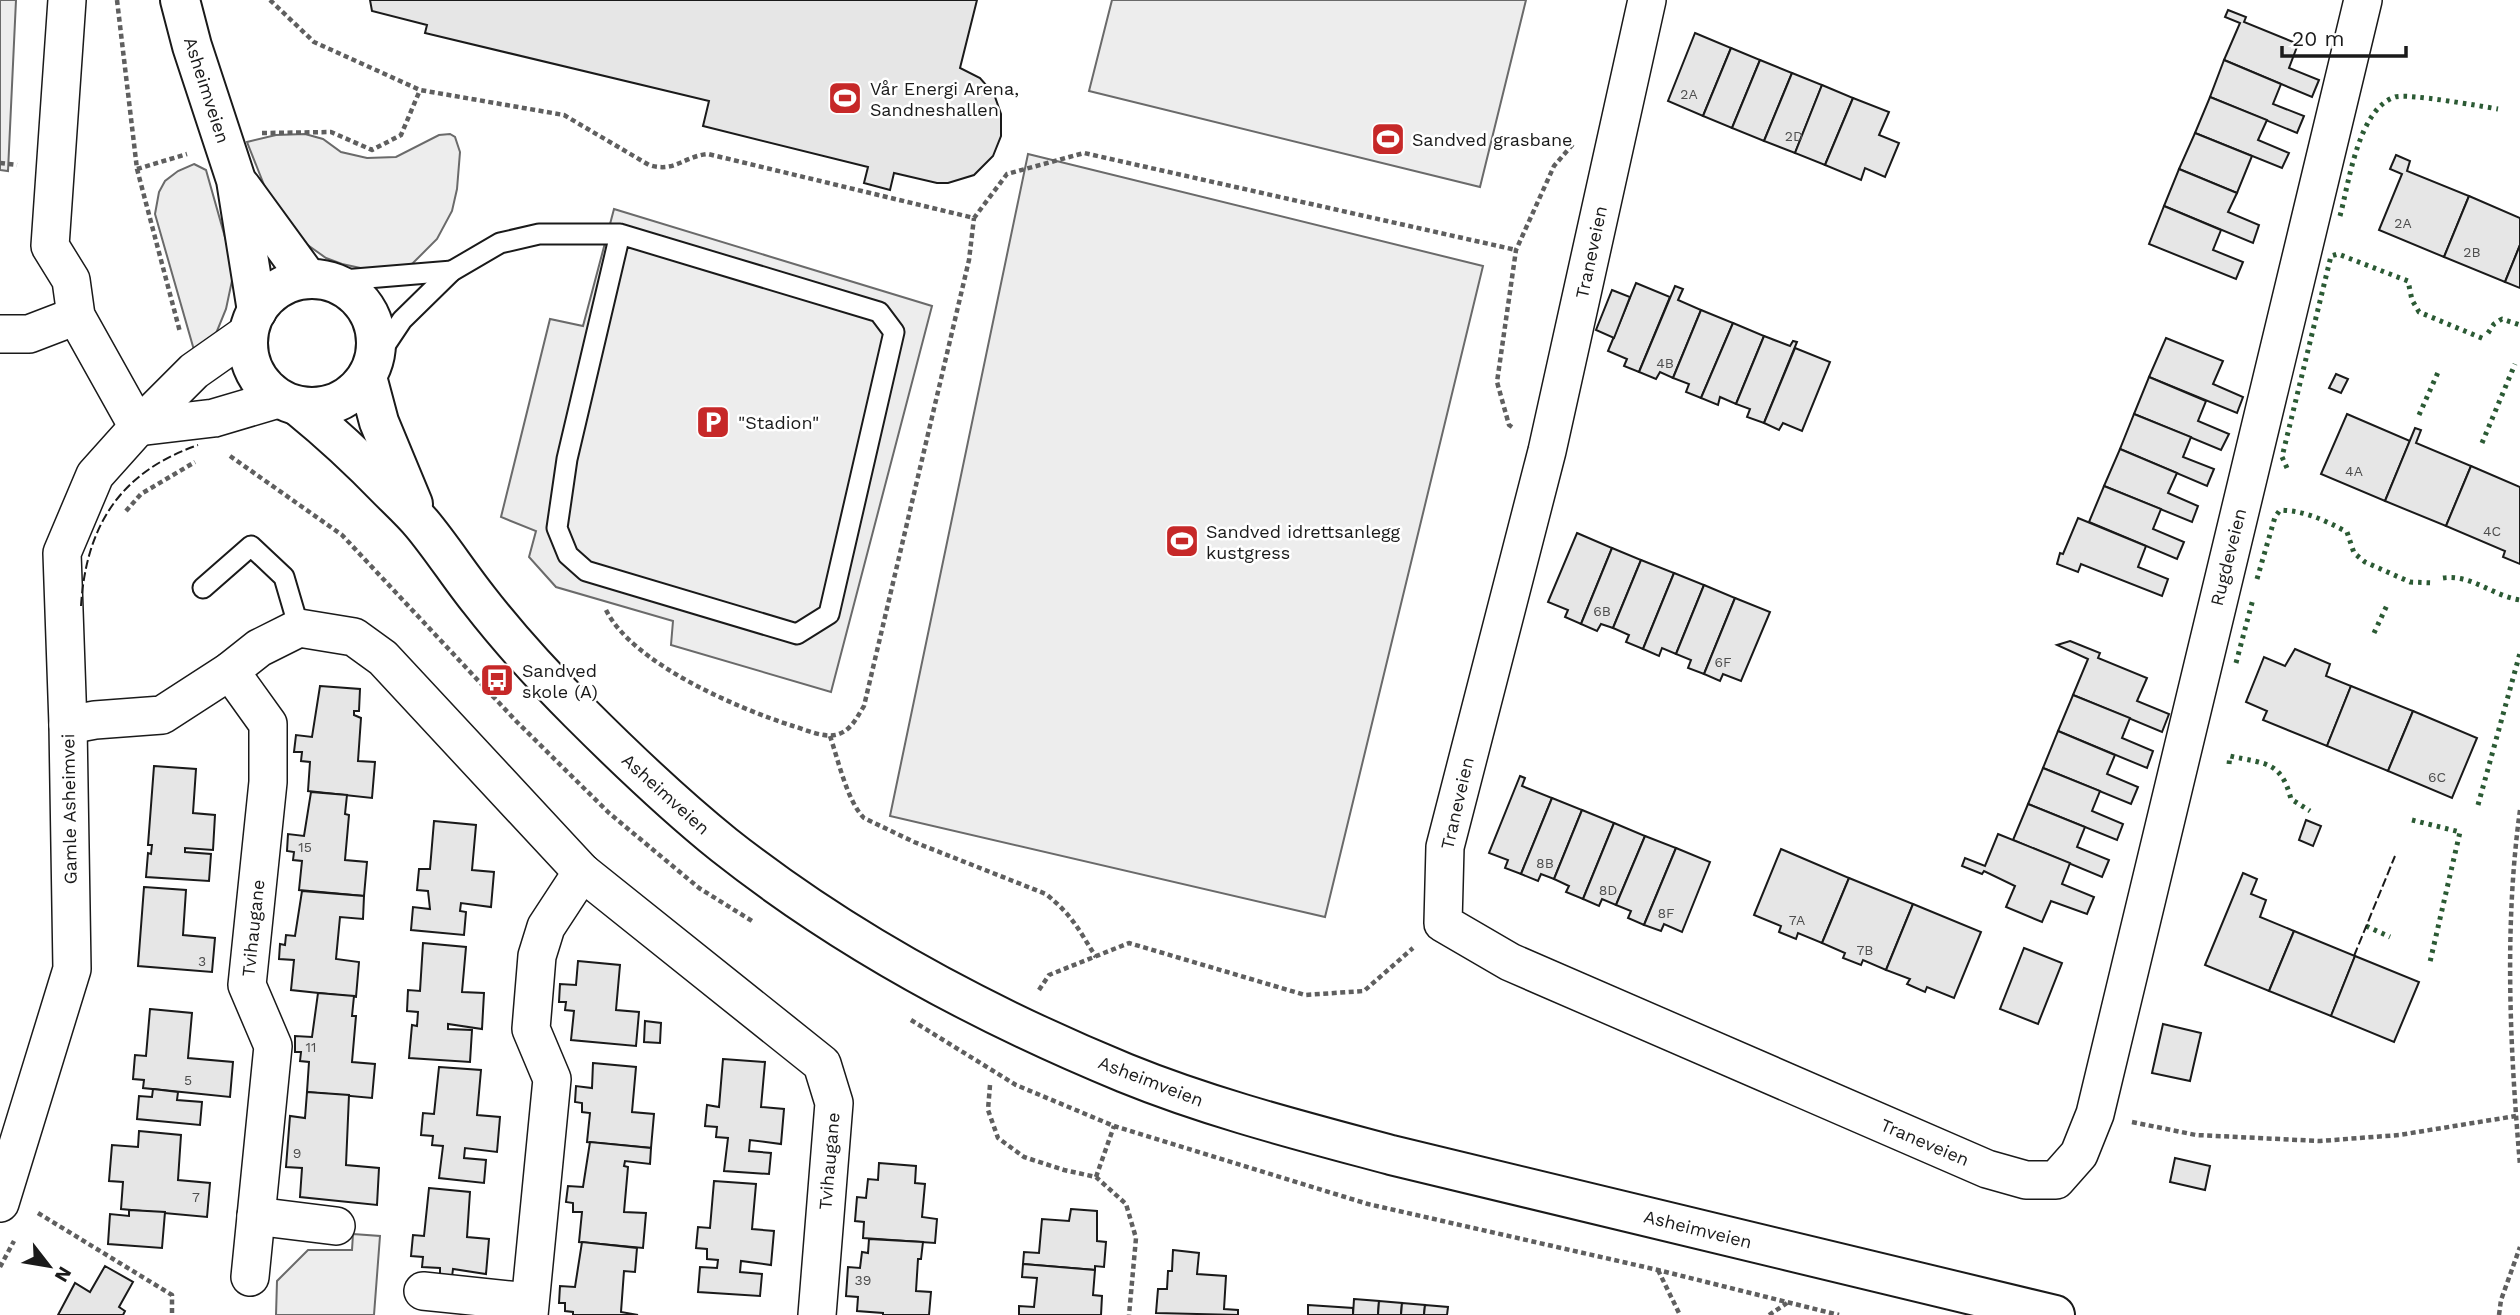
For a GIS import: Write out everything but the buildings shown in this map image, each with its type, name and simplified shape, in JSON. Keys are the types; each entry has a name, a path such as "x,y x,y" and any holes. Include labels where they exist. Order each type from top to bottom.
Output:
{"main road":[{"name":"Asheimveien","path":"180,0 192,46 236,180 252,322"},
{"name":"Asheimveien","path":"236,180 319,280"},
{"path":"319,280 345,288 362,303 373,323 377,343 370,371 352,394 332,405 288,403 256,376 248,355 252,322 265,299 283,285 319,280"},
{"name":"Asheimveien","path":"370,371 379,422 421,522"},
{"name":"Asheimveien","path":"288,403 340,440 421,522 523,654 645,776 725,845 800,899 879,950 1040,1035 1128,1074 1210,1103 1391,1155 2055,1315"}],"street":[{"path":"67,0 50,246 71,280 76,316 138,427 214,418 288,403"},
{"name":"Traneveien","path":"1647,0 1547,451 1445,847 1443,923 1510,962 1987,1169 2026,1180 2056,1180 2078,1154 2095,1114"},
{"name":"Rugdeveien","path":"2095,1114 2363,0"},
{"path":"0,334 29,334 76,316"},
{"name":"Gamle Asheimvei","path":"15,1206 72,969 62,553 96,475 138,427 194,371 252,322"},
{"path":"68,725 95,720 162,715 230,671 259,648 299,628"},
{"name":"Tvihaugane","path":"299,628 354,637 383,658 582,872 822,1063 834,1103 817,1315"},
{"name":"Tvihaugane","path":"230,671 268,724 268,782 247,985 273,1046 250,1277"},
{"path":"423,1291 529,1309 552,1079 531,1029 537,956 546,927 582,872"},
{"path":"256,1216 336,1226"}],"lane":[{"path":"370,371 402,320 452,271 500,243 539,234 620,234 878,312 894,332 829,614 797,634 586,571 568,555 557,528 567,460 620,234"},
{"path":"319,280 452,271"},
{"path":"203,588 251,546 284,577 299,628"}],"path":[{"path":"117,0 137,169 183,341"},
{"path":"270,0 314,42 419,90 564,115 662,169 698,155 709,154 974,218 1007,174 1084,153 1516,250"},
{"path":"250,133 331,132 372,150 401,135 419,90"},
{"path":"1547,451 1509,425 1497,382 1516,250 1554,166 1586,129 1619,124"},
{"path":"137,169 199,150"},
{"path":"830,736 849,791 858,812 864,818 914,842 1046,894 1078,925 1096,957"},
{"path":"2520,810 2510,914 2520,1165"},
{"path":"1037,993 1049,975 1129,943 1305,995 1364,991 1443,923"},
{"path":"990,1085 988,1110 998,1138 1024,1157 1096,1177 1126,1204 1136,1238 1129,1315"},
{"path":"2095,1114 2196,1135 2320,1141 2399,1135 2516,1116"},
{"path":"1096,1177 1114,1126"},
{"path":"15,1206 172,1295 172,1315"},
{"path":"2499,1315 2501,1300 2520,1247"},
{"path":"1658,1270 1680,1315"},
{"path":"1769,1315 1787,1303"}],"shaded area":[{"path":"0,0 16,0 8,171 0,170"},
{"name":"Sandved grasbane","path":"1112,0 1526,0 1480,187 1089,91"},
{"path":"305,134 323,139 341,152 367,158 396,157 439,135 450,134 455,137 460,152 457,189 452,211 437,239 413,263 404,268 379,272 326,258 302,241 270,200 247,142 276,135"},
{"name":"Sandved idrettsanlegg kustgress","path":"1028,154 1483,266 1325,917 890,816"},
{"path":"194,164 206,170 232,262 233,276 226,309 215,336 196,357 155,214 159,192 165,181"},
{"name":"\"Stadion\"","path":"614,209 932,306 831,692 671,645 673,621 556,587 529,557 536,531 501,517 550,319 583,326"},
{"path":"353,1234 380,1236 374,1315 276,1315 277,1281 308,1250 352,1250"}],"hedge":[{"path":"2340,216 2357,149 2372,116 2382,104 2402,96 2498,109"},
{"path":"2287,468 2282,457 2331,256 2338,254 2408,281 2412,300 2419,312 2484,339"},
{"path":"2488,333 2494,324 2502,319 2520,325"},
{"path":"2482,443 2515,364"},
{"path":"2419,415 2439,370"},
{"path":"2257,579 2275,517 2280,510 2315,517 2347,532 2354,553 2365,562 2410,582 2433,583"},
{"path":"2443,578 2463,579 2520,600"},
{"path":"2236,663 2253,599"},
{"path":"2374,633 2388,603"},
{"path":"2478,805 2520,653"},
{"path":"2229,764 2230,756 2270,766 2282,777 2291,799 2310,811"},
{"path":"2412,820 2460,832 2430,962"},
{"path":"2366,926 2390,937"}],"fence":[{"path":"81,606 90,551 112,506 128,487 148,470 171,456 198,445"},
{"path":"2354,956 2395,856"}],"place":[{"name":"Vår Energi Arena, Sandneshallen","path":"845,98"},
{"name":"Sandved grasbane","path":"1388,139"},
{"name":"\"Stadion\"","path":"713,422"},
{"name":"Sandved idrettsanlegg kustgress","path":"1182,541"},
{"name":"Sandved skole (A)","path":"497,680"}]}
